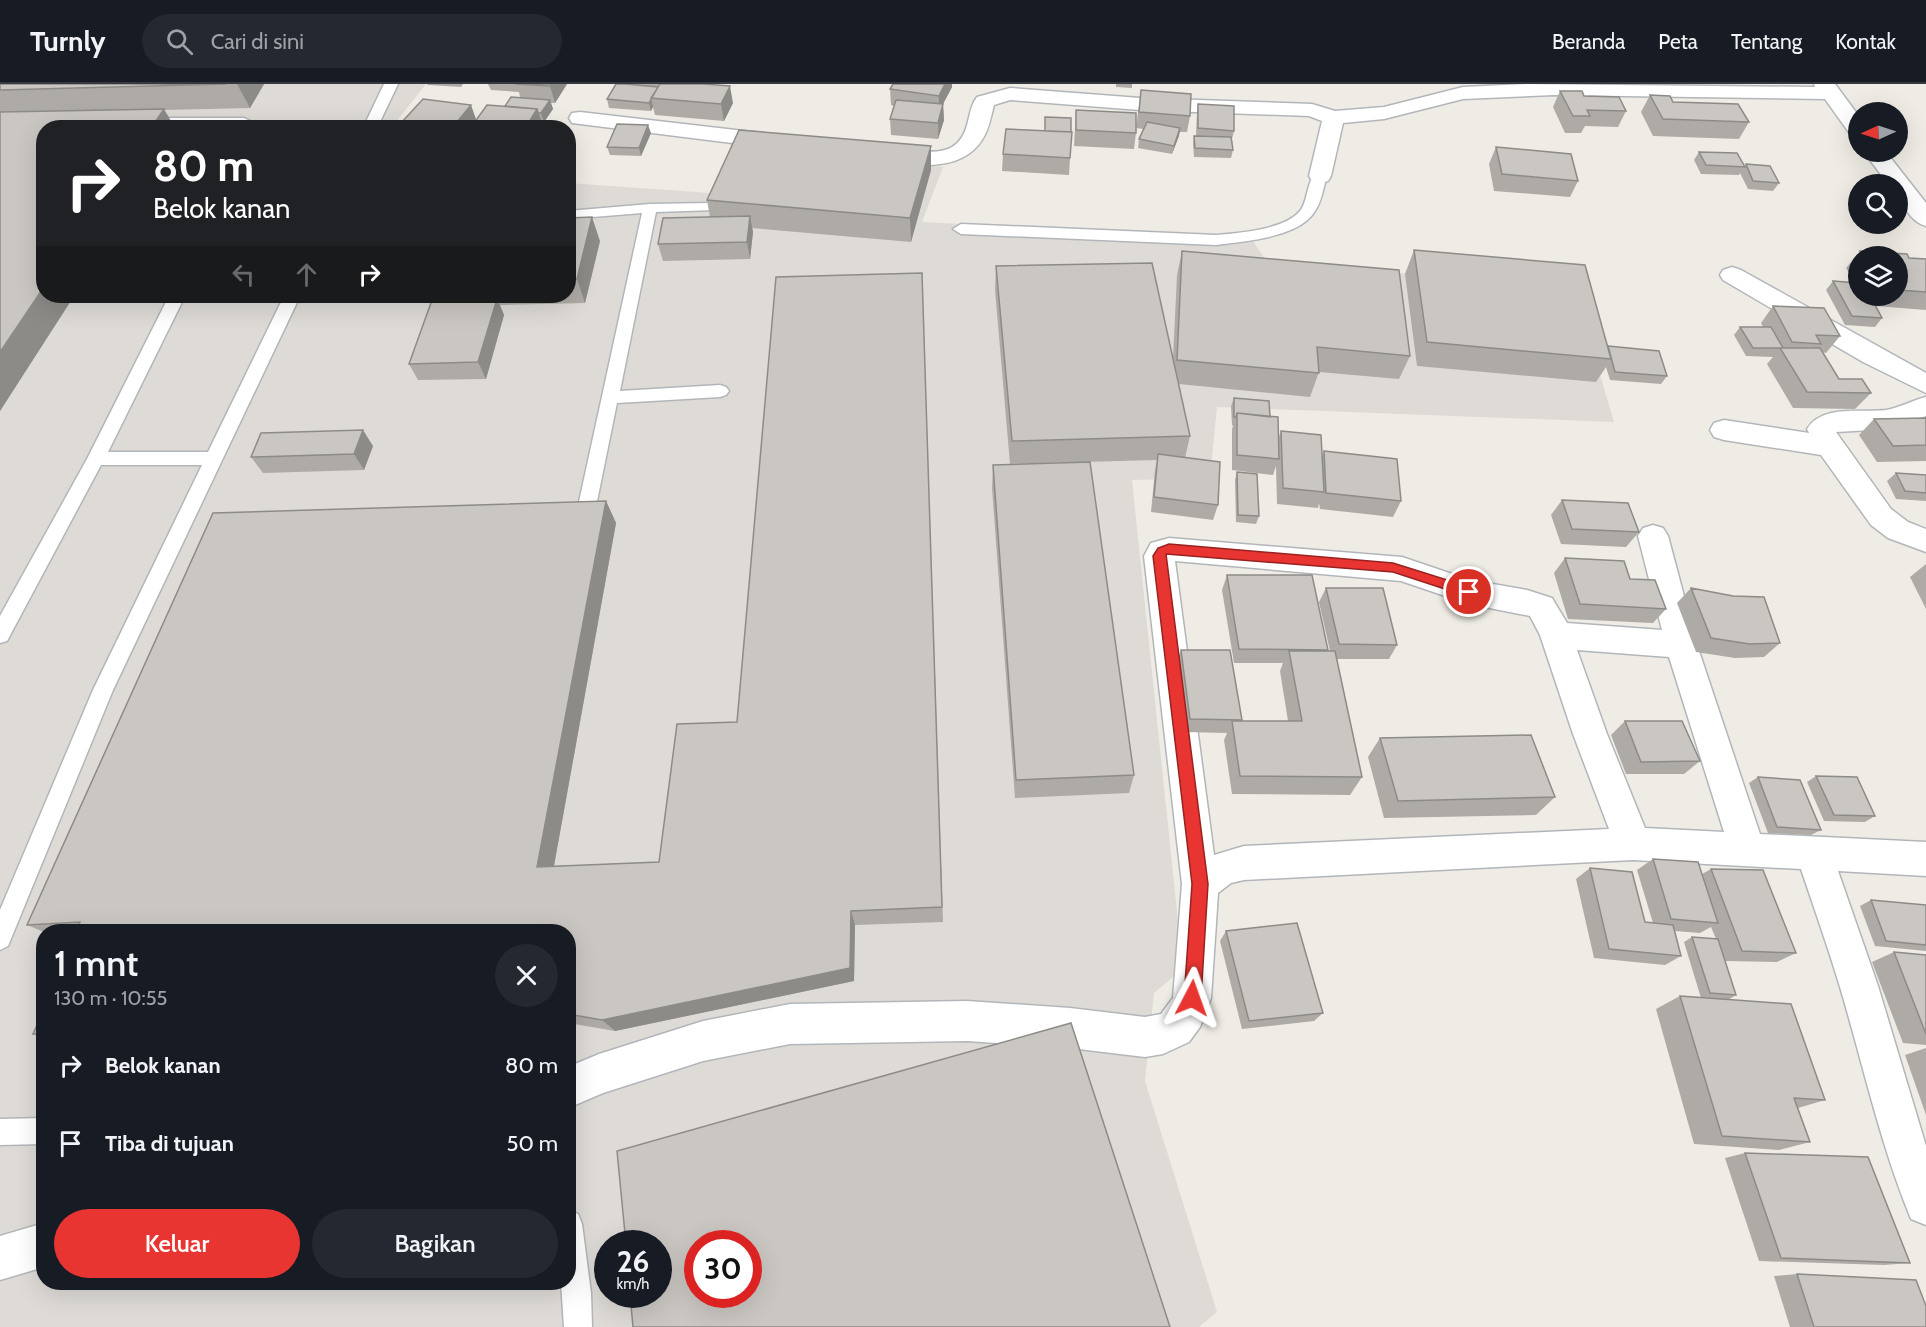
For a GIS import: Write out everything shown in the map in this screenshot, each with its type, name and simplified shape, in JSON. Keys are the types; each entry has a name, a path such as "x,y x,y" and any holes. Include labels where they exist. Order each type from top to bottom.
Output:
{"street":[{"path":"869,152 937,158 949,156 966,147 974,135 984,101 1010,94 1140,104 1312,110 1333,118 1384,113 1463,93 1554,89 1828,88 1848,115"},
{"path":"580,118 799,144"},
{"path":"1320,176 1333,118"},
{"path":"1883,162 1926,219"},
{"path":"1732,275 1872,356 1926,384"},
{"path":"1926,406 1890,419 1828,423 1821,429 1830,447 1881,518 1898,530 1926,541"},
{"path":"1724,430 1830,447"},
{"path":"1653,536 1681,645 1748,851"},
{"path":"576,1084 599,1074 703,1041 790,1024 966,1021 1070,1028 1145,1037 1163,1034 1175,1028 1186,1013 1192,998 1200,884 1159,556 1162,551 1169,549 1402,569 1469,592 1535,604 1547,614 1556,635 1590,734 1633,844"},
{"path":"1556,635 1681,645"},
{"path":"1200,884 1222,869 1244,863 1633,844 1926,859"},
{"path":"1813,852 1859,986 1903,1140 1926,1204"},
{"path":"0,1258 36,1247"}],"lane":[{"path":"374,120 391,84"},
{"path":"961,229 1216,240 1234,238 1297,222 1307,214 1320,176"},
{"path":"576,214 650,208 710,207"},
{"path":"586,511 650,208"},
{"path":"0,635 96,459 174,303"},
{"path":"0,938 103,690 289,303"},
{"path":"609,398 720,391"},
{"path":"96,459 215,458"},
{"path":"0,1132 36,1131"},
{"path":"576,1285 578,1327"}],"shaded area":[{"path":"0,84 426,84 398,120 36,120 36,303 576,303 576,183 710,193 738,148 943,167 922,222 1251,238 1271,268 1572,280 1614,422 1217,407 1210,478 1132,480 1183,969 1154,993 1145,1081 1217,1312 1199,1327 0,1327"}],"building":[{"path":"0,84 226,84 0,90"},
{"path":"516,84 551,84 550,86"},
{"path":"616,84 658,87 649,103 607,99"},
{"path":"660,84 730,86 721,104 651,98"},
{"path":"893,84 945,84 939,96 890,89"},
{"path":"1141,90 1191,94 1190,116 1139,112"},
{"path":"1560,91 1582,91 1584,96 1619,97 1626,111 1587,110 1590,116 1573,116"},
{"path":"1650,95 1670,96 1673,102 1738,104 1749,122 1663,119"},
{"path":"511,97 550,100 541,113 538,113 537,109 505,106"},
{"path":"423,99 471,105 459,120 404,120"},
{"path":"896,100 943,104 938,123 890,119"},
{"path":"1198,104 1234,106 1234,131 1198,128"},
{"path":"487,105 537,109 530,120 476,120"},
{"path":"164,109 156,120 36,120 36,299 0,352 0,112"},
{"path":"1076,110 1136,113 1136,133 1076,130"},
{"path":"1045,117 1071,118 1071,132 1045,131"},
{"path":"1147,122 1180,128 1174,146 1139,139"},
{"path":"617,124 648,125 639,148 607,147"},
{"path":"1006,129 1072,132 1070,158 1003,154"},
{"path":"739,130 931,146 910,218 707,200"},
{"path":"1194,136 1231,137 1233,150 1195,148"},
{"path":"1496,147 1571,154 1578,181 1502,174"},
{"path":"1699,152 1737,153 1745,167 1706,165"},
{"path":"1746,164 1770,166 1779,183 1753,181"},
{"path":"750,216 747,242 658,244 663,218"},
{"path":"592,217 577,279 576,279 576,218"},
{"path":"1414,250 1585,265 1611,359 1427,342"},
{"path":"1182,251 1399,270 1410,356 1317,347 1319,373 1177,360"},
{"path":"1908,256 1909,258 1926,259 1926,292 1908,291"},
{"path":"1152,263 1190,436 1012,441 996,266"},
{"path":"922,273 942,907 851,911 850,968 602,1020 576,1015 576,924 79,924 80,922 27,925 213,513 606,501 537,867 659,862 677,724 737,722 776,277"},
{"path":"1833,281 1848,282 1848,306 1875,306 1882,318 1852,316"},
{"path":"431,303 496,303 478,362 409,364"},
{"path":"1773,306 1824,308 1840,336 1816,335 1821,344 1792,342"},
{"path":"1740,327 1771,327 1783,348 1753,348"},
{"path":"1608,346 1659,351 1667,376 1615,372"},
{"path":"1780,348 1820,348 1839,379 1862,379 1871,393 1807,392"},
{"path":"1234,398 1269,401 1270,417 1237,413 1234,417"},
{"path":"1237,413 1278,417 1279,459 1237,455"},
{"path":"1926,418 1926,445 1893,446 1874,419"},
{"path":"363,430 354,454 251,457 261,433"},
{"path":"1281,431 1321,435 1324,492 1283,488"},
{"path":"1324,451 1397,459 1401,501 1326,493"},
{"path":"1158,454 1220,462 1218,505 1154,497"},
{"path":"1090,462 1134,775 1016,780 993,465"},
{"path":"1237,472 1257,474 1259,516 1238,515"},
{"path":"1896,473 1926,475 1926,493 1905,491"},
{"path":"1562,500 1628,503 1639,532 1572,529"},
{"path":"1565,558 1624,561 1630,579 1655,580 1666,609 1580,604"},
{"path":"1227,575 1312,575 1328,650 1239,649"},
{"path":"1326,588 1383,588 1397,645 1339,644"},
{"path":"1691,588 1733,596 1764,597 1780,643 1750,644 1711,638"},
{"path":"1181,650 1230,650 1242,720 1190,719"},
{"path":"1289,651 1335,651 1362,777 1240,776 1232,721 1302,721"},
{"path":"1625,721 1682,721 1700,761 1641,762"},
{"path":"1531,735 1555,797 1398,801 1380,738"},
{"path":"1816,776 1857,777 1875,816 1834,815"},
{"path":"1758,777 1800,780 1821,830 1777,827"},
{"path":"1653,859 1698,862 1718,923 1671,919"},
{"path":"1590,868 1632,872 1645,922 1673,925 1681,956 1609,949"},
{"path":"1711,869 1763,870 1796,953 1742,951"},
{"path":"1871,900 1926,905 1926,945 1886,941"},
{"path":"1297,923 1323,1013 1249,1021 1226,931"},
{"path":"1692,937 1718,939 1736,995 1710,993"},
{"path":"1894,952 1926,955 1926,1034"},
{"path":"1680,996 1791,1004 1825,1100 1794,1098 1810,1142 1722,1136"},
{"path":"1071,1023 1170,1327 633,1327 631,1308 672,1308 672,1230 625,1230 617,1151"},
{"path":"1745,1153 1868,1157 1910,1263 1781,1258"},
{"path":"1797,1274 1916,1280 1926,1306 1926,1327 1814,1327"}],"route":[{"path":"1192,998 1200,884 1159,556 1162,551 1169,549 1393,567 1469,592"}]}
